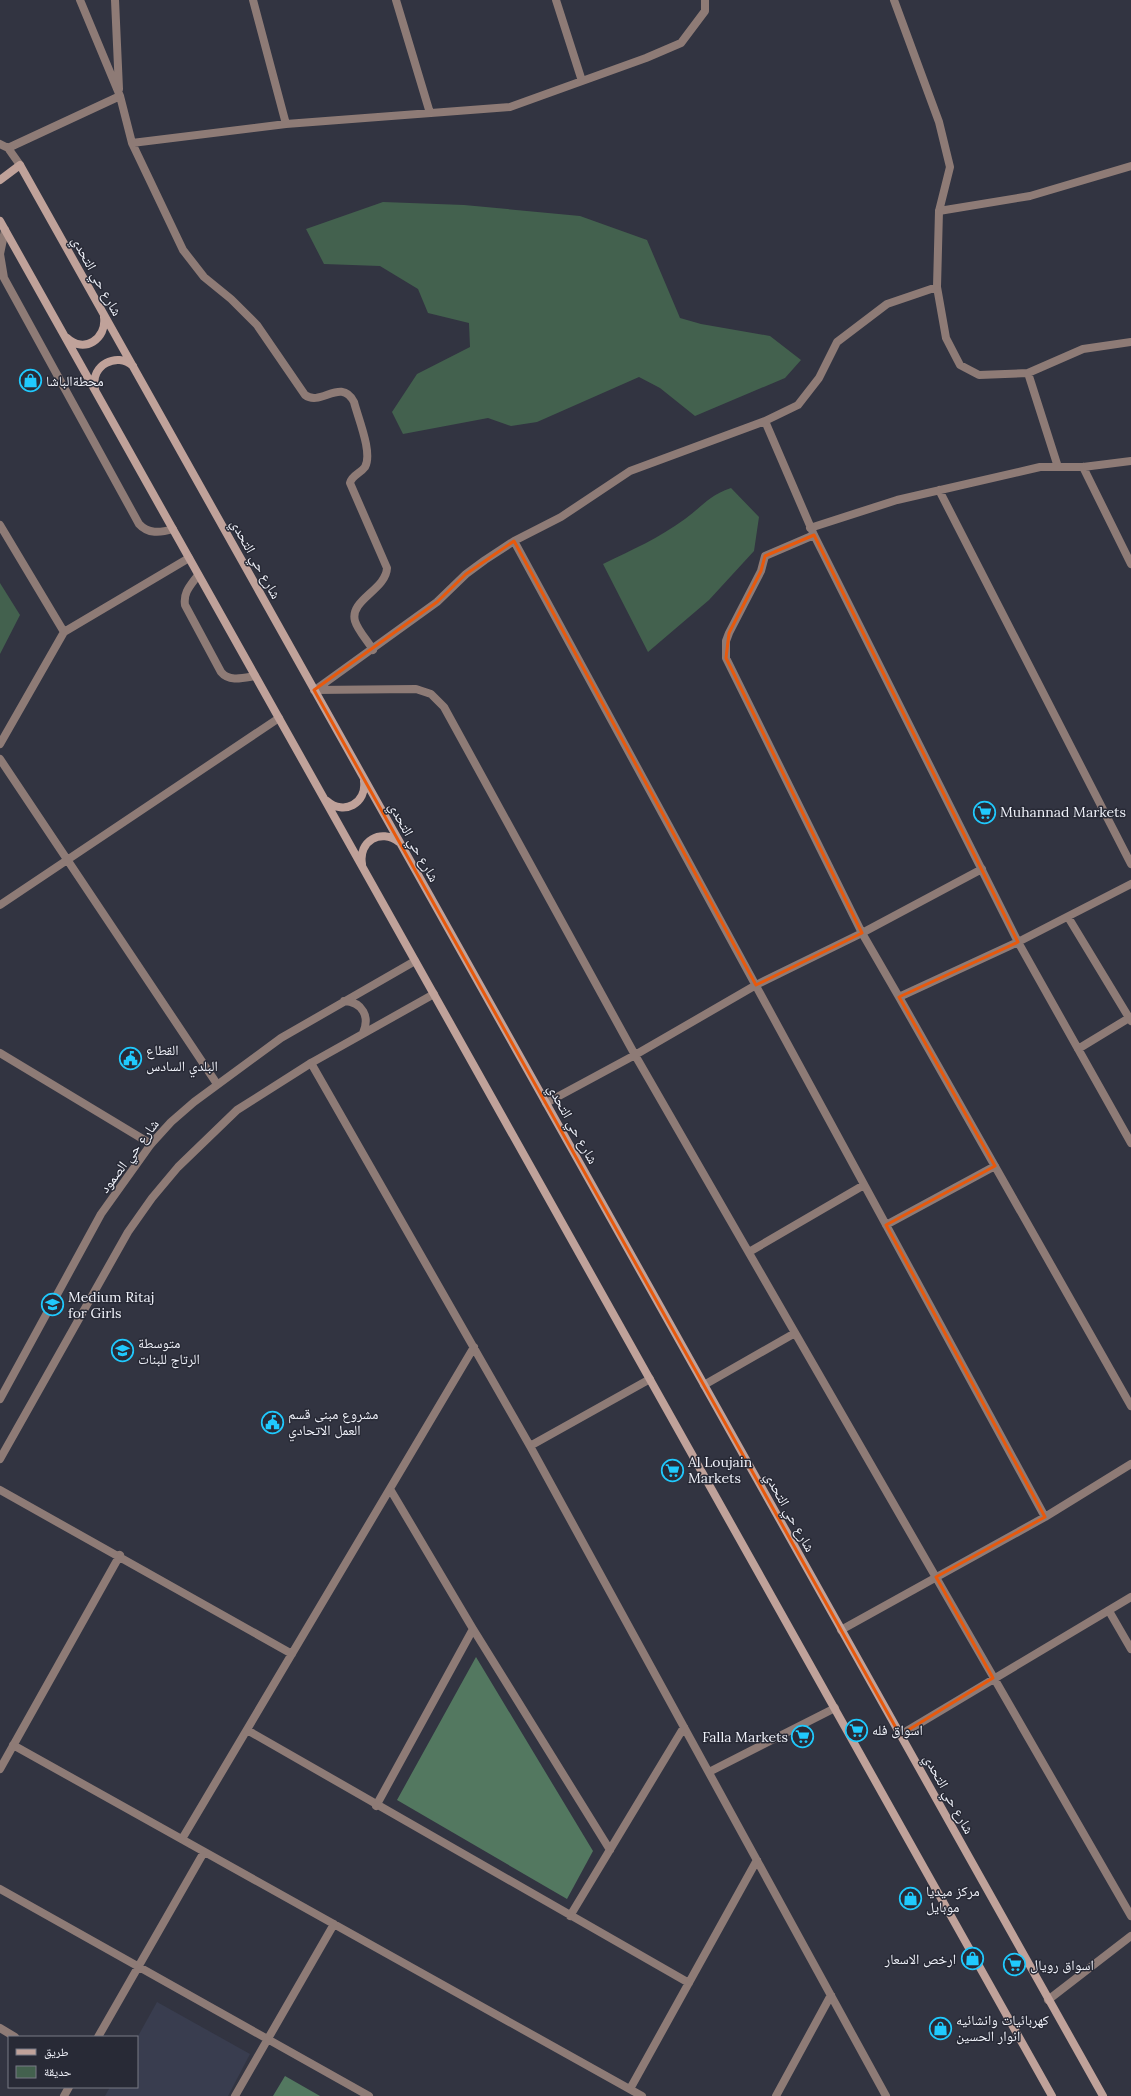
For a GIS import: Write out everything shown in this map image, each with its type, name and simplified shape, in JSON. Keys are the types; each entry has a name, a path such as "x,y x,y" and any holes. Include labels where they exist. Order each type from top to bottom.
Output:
{"main road":[{"path":"0,180 20,165"},
{"name":"شارع حي التحدي","path":"20,165 1103,2096"},
{"path":"0,222 1052,2096"},
{"path":"64,334 73,343 85,345 92,343 101,335 104,329 104,317 102,311"},
{"path":"98,395 94,383 95,377 101,366 106,362 118,360 130,364 135,368"},
{"path":"323,796 331,805 337,808 350,807 356,804 364,794 365,787 362,775"},
{"path":"363,869 361,863 362,850 370,840 375,837 388,836 394,839 403,848"}],"street":[{"path":"80,0 120,96 132,143 183,250 204,277 231,299 257,325 305,395 312,398 340,392 349,395 354,402 368,457 365,467 352,477 350,483 387,568 385,578 359,604 355,612 355,622 373,650"},
{"path":"115,0 120,96"},
{"path":"253,0 286,124"},
{"path":"396,0 430,113"},
{"path":"556,0 582,81"},
{"path":"132,143 286,124 510,107 646,58 681,43 705,11 705,0"},
{"path":"894,0 939,122 950,167 939,211 937,287 946,338 960,365 979,375 1028,373 1083,349 1131,342"},
{"path":"8,148 120,96"},
{"path":"0,144 8,148 20,165"},
{"path":"939,211 1030,196 1131,166"},
{"path":"5,230 0,254 4,278 139,524 148,531 162,532 173,530"},
{"path":"314,690 373,650 437,602 466,574 514,541 561,516 630,472 765,421 798,405 819,378 837,342 887,304 937,287"},
{"path":"1028,373 1058,467"},
{"path":"765,421 812,531 1018,942 1131,1144"},
{"path":"1131,461 1083,467 1040,467 897,500 812,531 767,554 763,558 761,571 729,634 725,645 726,658 862,933 1131,1406"},
{"path":"1083,467 1131,564"},
{"path":"939,490 1131,864"},
{"path":"0,525 64,632"},
{"path":"514,541 1045,1517"},
{"path":"0,744 64,632 189,558"},
{"path":"198,575 186,590 184,596 185,605 217,665 224,676 231,678 255,676"},
{"path":"314,690 416,689 424,691 444,706 635,1055 1131,1916"},
{"path":"0,905 66,859 279,718"},
{"path":"0,760 217,1084"},
{"path":"546,1103 635,1055 756,985 862,933 982,868"},
{"path":"899,997 1018,942 1131,884"},
{"path":"1068,917 1130,1019 1078,1049"},
{"name":"شارع حي الصمود","path":"0,1399 101,1214 151,1144 194,1102 282,1038 415,961"},
{"path":"0,1459 128,1232 152,1198 192,1152 237,1110 312,1063 434,994"},
{"path":"344,1001 351,1001 362,1008 367,1021 363,1033"},
{"path":"0,1052 151,1144"},
{"path":"312,1063 530,1446 886,2096"},
{"path":"886,1225 995,1166"},
{"path":"749,1252 864,1185"},
{"path":"704,1384 795,1333"},
{"path":"182,1839 474,1347"},
{"path":"530,1446 650,1379"},
{"path":"841,1630 1045,1517 1131,1464"},
{"path":"390,1489 473,1629 610,1850"},
{"path":"0,1490 120,1556 292,1654"},
{"path":"0,1769 120,1556"},
{"path":"900,1734 993,1678 1110,1611 1131,1597"},
{"path":"1110,1611 1131,1649"},
{"path":"376,1806 473,1629"},
{"path":"708,1772 835,1708"},
{"path":"570,1916 684,1727"},
{"path":"247,1730 376,1806 689,1983"},
{"path":"13,1745 642,2096"},
{"path":"99,2036 204,1852"},
{"path":"630,2089 757,1860"},
{"path":"0,1889 368,2096"},
{"path":"235,2096 334,1924"},
{"path":"1048,2000 1131,1936"},
{"path":"776,2096 831,1995"},
{"path":"0,2028 13,2036"}],"highlighted area":[{"path":"814,535 1018,942 899,997 995,1166 886,1225 1045,1517 936,1577 993,1678 900,1735 314,690 437,602 466,574 514,541 756,985 862,933 726,658 729,633 761,571 765,556"}],"shaded area":[{"path":"157,2002 250,2054 228,2096 105,2096 109,2088 138,2088 138,2036"}],"green space":[{"path":"383,202 464,205 580,216 647,240 680,318 701,324 770,336 801,360 785,378 695,416 660,388 639,377 537,422 511,426 488,418 403,434 392,412 417,374 470,347 469,323 428,313 418,289 380,266 324,264 306,229"},
{"path":"731,488 759,517 754,551 709,600 648,652 603,564 665,532 685,519 717,494"},
{"path":"0,583 20,615 0,654"},
{"path":"476,1657 593,1851 567,1899 397,1800"},
{"path":"285,2076 320,2096 273,2096"}],"place":[{"name":"محطةالباشا","path":"30,381"},
{"name":"Muhannad Markets","path":"984,812"},
{"name":"القطاع البلدي السادس","path":"130,1058"},
{"name":"Medium Ritaj for Girls","path":"53,1305"},
{"name":"متوسطة الرتاج للبنات","path":"123,1351"},
{"name":"مشروع مبنى قسم العمل الاتحادي","path":"273,1422"},
{"name":"Al Loujain Markets","path":"673,1470"},
{"name":"اسواق فله","path":"857,1730"},
{"name":"Falla Markets","path":"803,1737"},
{"name":"مركز ميديا موبايل","path":"911,1899"},
{"name":"ارخص الاسعار","path":"972,1959"},
{"name":"اسواق رويال","path":"1015,1965"},
{"name":"كهربائيات وانشائيه انوار الحسين","path":"940,2028"}]}
